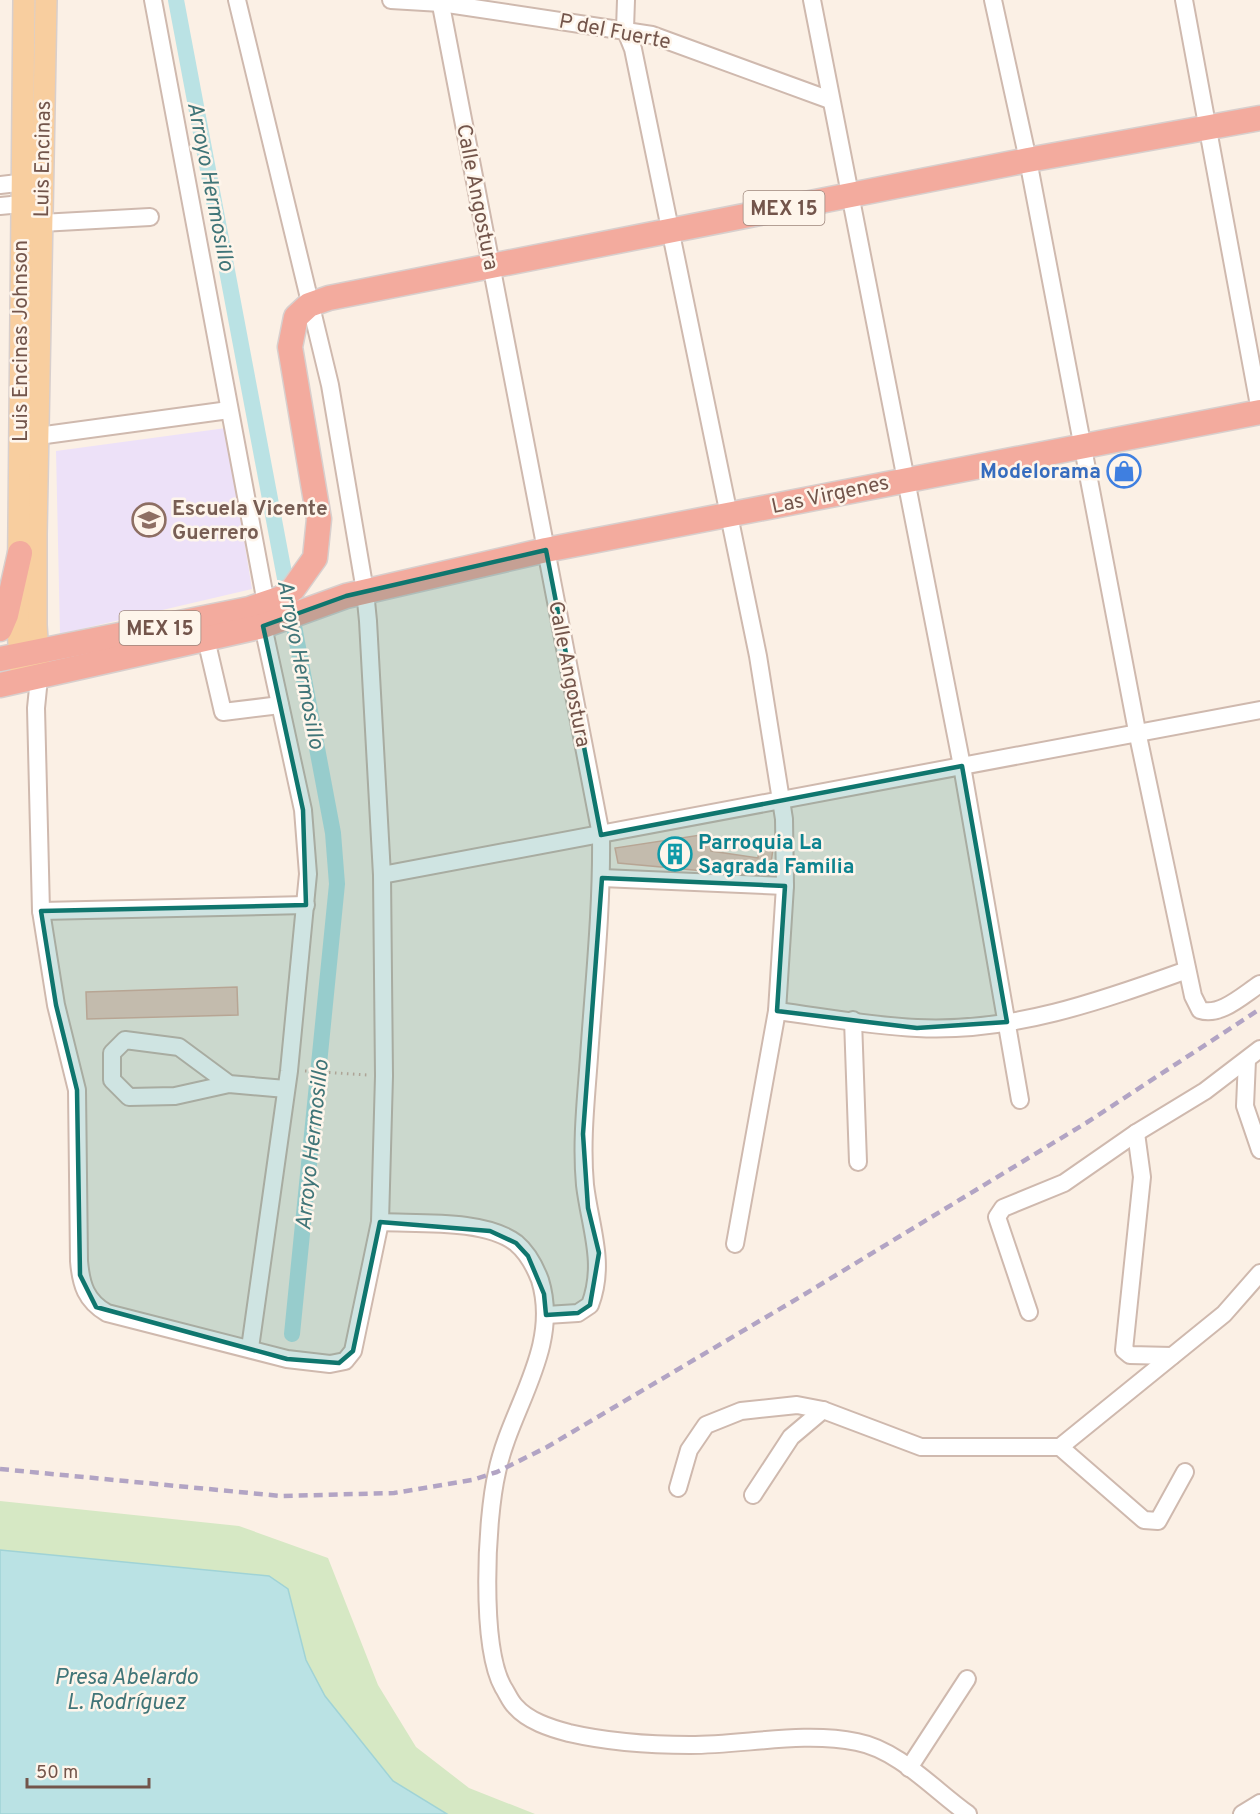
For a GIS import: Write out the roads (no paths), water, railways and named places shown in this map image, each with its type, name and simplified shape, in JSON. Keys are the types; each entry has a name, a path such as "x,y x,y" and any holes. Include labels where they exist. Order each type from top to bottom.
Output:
{"highway":[{"name":"MEX 15","path":"309,305 329,298 491,265 1028,160 1260,118"},
{"path":"280,606 315,558 318,538 318,519 290,346 296,317 309,305"},
{"name":"Las Virgenes","path":"365,591 546,550 1260,411"},
{"path":"0,629 6,615 20,553"},
{"name":"MEX 15","path":"19,656 249,609 320,606 365,591"},
{"name":"MEX 15","path":"20,682 206,639 280,606"}],"main road":[{"name":"Luis Encinas Johnson","path":"19,656 20,553 34,210 24,0"},
{"name":"Luis Encinas","path":"32,181 46,0"},
{"name":"Luis Encinas","path":"20,682 19,656 36,594 38,436 34,210"}],"street":[{"path":"153,0 230,410 280,606 280,705 303,810 307,863 306,905 286,1089 250,1348"},
{"path":"20,682 36,708 41,911 56,1005 77,1090 79,1261 82,1286 96,1307 107,1313 287,1359 330,1364 345,1361 353,1351 380,1222 384,1076 382,875 365,591 330,385 237,0"},
{"name":"P del Fuerte","path":"391,0 440,2 625,29 677,42 830,100"},
{"path":"626,0 625,29 633,49 771,722 787,845 777,1011 735,1244"},
{"path":"812,0 962,766 1020,1100"},
{"path":"993,0 1028,160 1137,731 1196,1005 1208,1012 1217,1011 1260,984"},
{"path":"1184,0 1260,411"},
{"name":"Calle Angostura","path":"440,2 601,835 602,878 583,1134 585,1183 599,1253 599,1270 590,1305 578,1313 546,1315"},
{"path":"0,185 32,181"},
{"path":"0,207 150,218"},
{"path":"38,436 230,410"},
{"path":"206,639 223,712 280,705"},
{"path":"382,875 1137,731 1260,710"},
{"path":"602,878 785,886"},
{"path":"41,911 306,905"},
{"path":"777,1011 917,1028 1007,1022 1080,1007 1187,970"},
{"path":"853,1020 858,1162"},
{"path":"229,1084 179,1047 125,1040 112,1053 112,1080 129,1097 175,1096 229,1084 286,1089"},
{"path":"1029,1312 997,1217 1003,1209 1064,1183 1136,1133 1205,1091 1253,1054"},
{"path":"1253,1054 1245,1106 1260,1150"},
{"path":"1136,1133 1142,1177 1124,1350 1130,1355 1172,1356"},
{"path":"380,1222 490,1231 516,1243 528,1256 544,1294 546,1315 535,1367 502,1451 494,1491 488,1606 493,1658 501,1683 515,1706 543,1724 585,1737 616,1741 690,1745 782,1740 856,1741 880,1749 909,1768 968,1814"},
{"path":"678,1488 689,1450 706,1425 741,1411 797,1405 823,1410 921,1447 1060,1447 1224,1314 1260,1273"},
{"path":"753,1495 791,1437 823,1410"},
{"path":"1060,1447 1144,1520 1158,1521 1185,1472"},
{"path":"909,1768 967,1679"},
{"path":"1242,1814 1260,1803"}],"water":[{"name":"Presa Abelardo L. Rodríguez","path":"0,1550 269,1576 288,1589 306,1660 325,1696 393,1781 447,1814 0,1814"}],"waterway":[{"name":"Arroyo Hermosillo","path":"176,0 333,833 337,884 292,1334"}],"railway":[{"path":"0,1469 281,1496 394,1493 472,1480 497,1472 547,1447 800,1297 1086,1123 1260,1009"}],"place":[{"name":"Modelorama","path":"1124,471"},
{"name":"Escuela Vicente Guerrero","path":"149,520"},
{"name":"Parroquia La Sagrada Familia","path":"675,854"}]}
